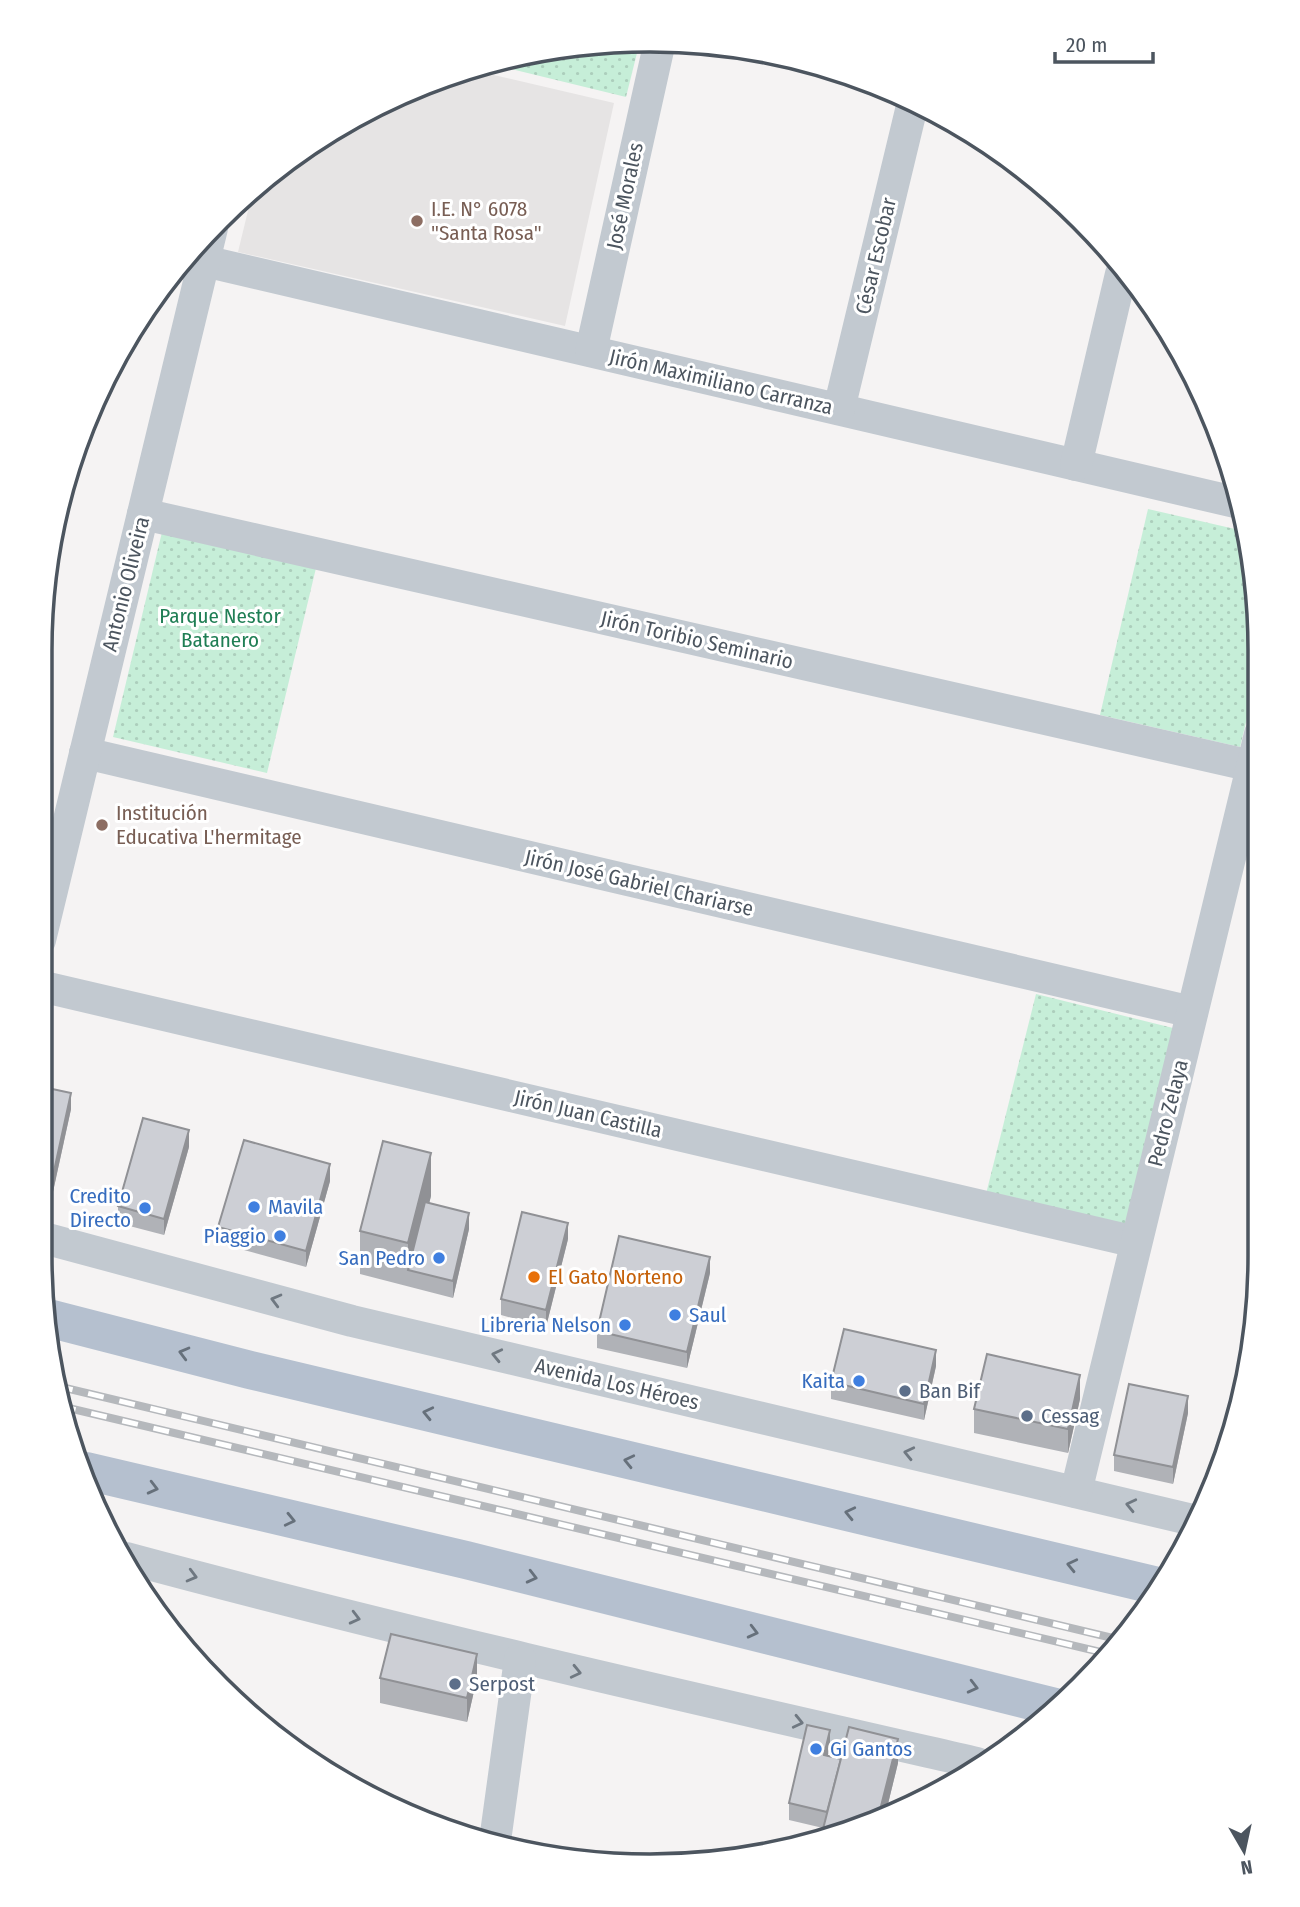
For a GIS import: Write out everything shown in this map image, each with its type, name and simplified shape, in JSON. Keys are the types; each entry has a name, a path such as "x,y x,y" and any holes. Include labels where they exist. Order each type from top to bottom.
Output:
{"main road":[{"path":"56,1320 250,1370 1150,1584"},
{"path":"93,1473 466,1560 1045,1705"}],"street":[{"name":"José Morales","path":"592,351 658,52"},
{"name":"César Escobar","path":"839,410 910,112"},
{"name":"Antonio Oliveira","path":"52,890 207,250"},
{"name":"Jirón Maximiliano Carranza","path":"204,261 1228,501"},
{"path":"1076,465 1119,281"},
{"name":"Jirón Toribio Seminario","path":"143,514 1248,765"},
{"name":"Jirón José Gabriel Chariarse","path":"85,753 1192,1012"},
{"name":"Pedro Zelaya","path":"1076,1492 1248,782"},
{"name":"Jirón Juan Castilla","path":"52,989 1136,1242"},
{"name":"Avenida Los Héroes","path":"52,1240 352,1321 1187,1519"},
{"path":"136,1561 520,1659 970,1761"},
{"path":"496,1834 520,1659"}],"shaded area":[{"name":"I.E. N° 6078 \"Santa Rosa\"","path":"491,74 614,103 565,326 238,252 249,208 256,201 318,153 386,114 421,98"}],"green space":[{"path":"637,53 626,97 512,69 572,58"},
{"path":"1148,509 1235,529 1242,572 1248,650 1248,714 1240,747 1100,715"},
{"name":"Parque Nestor Batanero","path":"162,532 316,568 267,773 113,737"},
{"path":"1036,994 1177,1029 1127,1229 986,1194"}],"building":[{"path":"52,1089 71,1093 52,1180"},
{"path":"143,1118 189,1130 164,1219 118,1206"},
{"path":"244,1140 330,1164 306,1251 218,1227"},
{"path":"383,1141 431,1153 408,1243 360,1231"},
{"name":"San Pedro","path":"425,1202 469,1213 453,1281 408,1270"},
{"name":"El Gato Norteno","path":"522,1212 568,1223 546,1310 501,1299"},
{"path":"619,1236 710,1257 687,1352 597,1331"},
{"path":"844,1329 936,1350 924,1404 831,1382"},
{"path":"987,1354 1080,1375 1068,1429 974,1409"},
{"path":"1129,1384 1188,1396 1173,1467 1114,1455"},
{"path":"391,1634 477,1654 467,1698 380,1678"},
{"path":"807,1725 830,1730 824,1755 841,1759 827,1812 789,1803"},
{"path":"849,1727 898,1739 880,1808 823,1829"}],"railway":[{"path":"67,1388 1110,1637"},
{"path":"72,1409 1099,1652"}],"place":[{"name":"I.E. N° 6078 \"Santa Rosa\"","path":"417,221"},
{"name":"Institución Educativa L'hermitage","path":"102,825"},
{"name":"Mavila","path":"254,1207"},
{"name":"Credito Directo","path":"145,1208"},
{"name":"Piaggio","path":"280,1236"},
{"name":"San Pedro","path":"439,1258"},
{"name":"El Gato Norteno","path":"534,1277"},
{"name":"Saul","path":"675,1315"},
{"name":"Libreria Nelson","path":"625,1325"},
{"name":"Kaita","path":"859,1381"},
{"name":"Ban Bif","path":"905,1391"},
{"name":"Cessag","path":"1027,1416"},
{"name":"Serpost","path":"455,1684"},
{"name":"Gi Gantos","path":"816,1749"}]}
